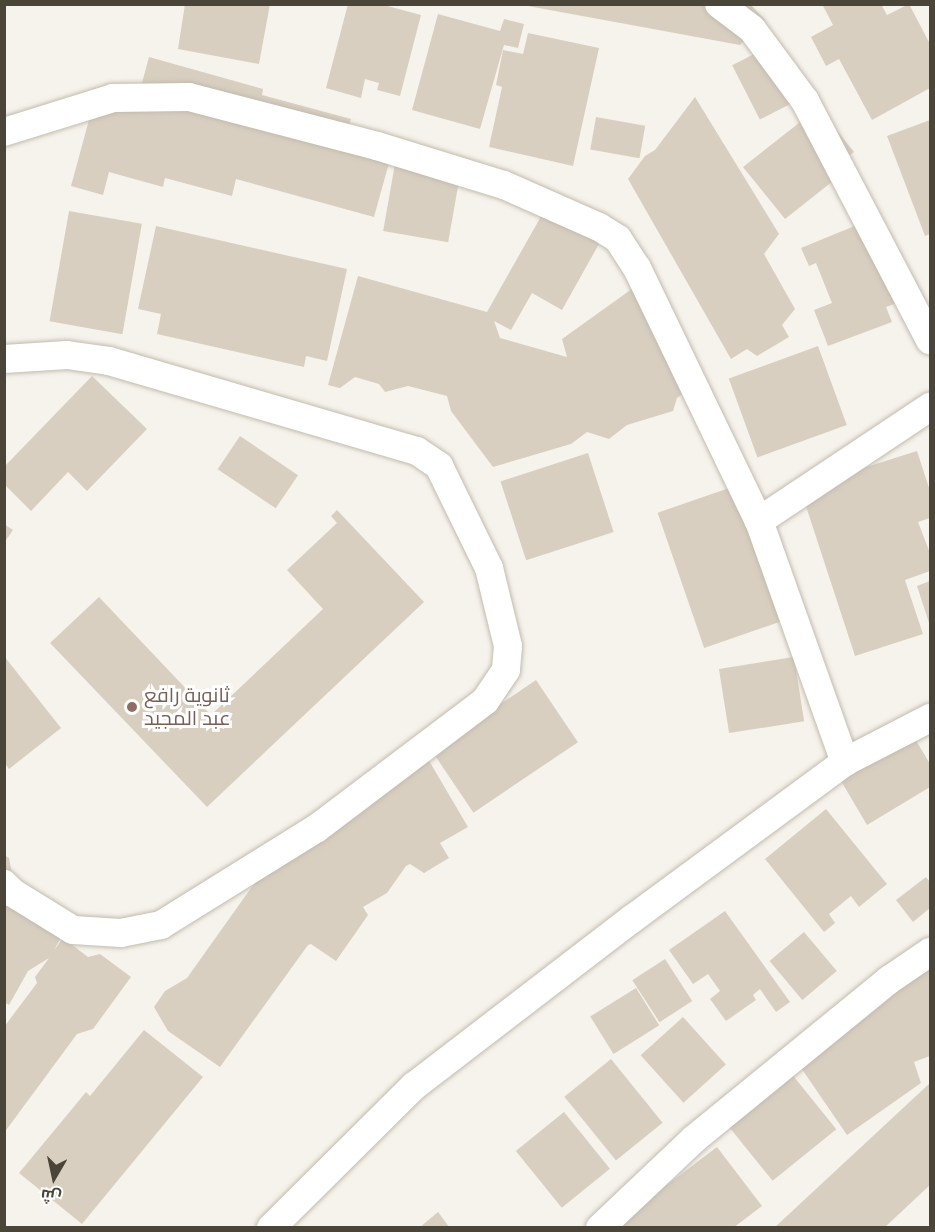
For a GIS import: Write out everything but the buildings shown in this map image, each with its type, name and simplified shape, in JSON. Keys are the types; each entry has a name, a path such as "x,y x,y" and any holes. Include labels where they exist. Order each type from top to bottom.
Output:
{"street":[{"path":"719,4 752,29 805,101 930,340"},
{"path":"4,132 113,98 189,97 377,146 504,185 599,227 618,238 637,268 759,521 845,762"},
{"path":"4,359 67,355 109,361 417,451 439,466 489,568 508,646 506,670 485,701 316,828 161,925 121,933 73,930 13,893 4,884"},
{"path":"759,521 930,407"},
{"path":"271,1227 414,1086 632,919 845,762 930,718"},
{"path":"600,1227 694,1139 889,980 930,952"}],"place":[{"name":"ثانوية رافع عبد المجيد","path":"132,707"}]}
